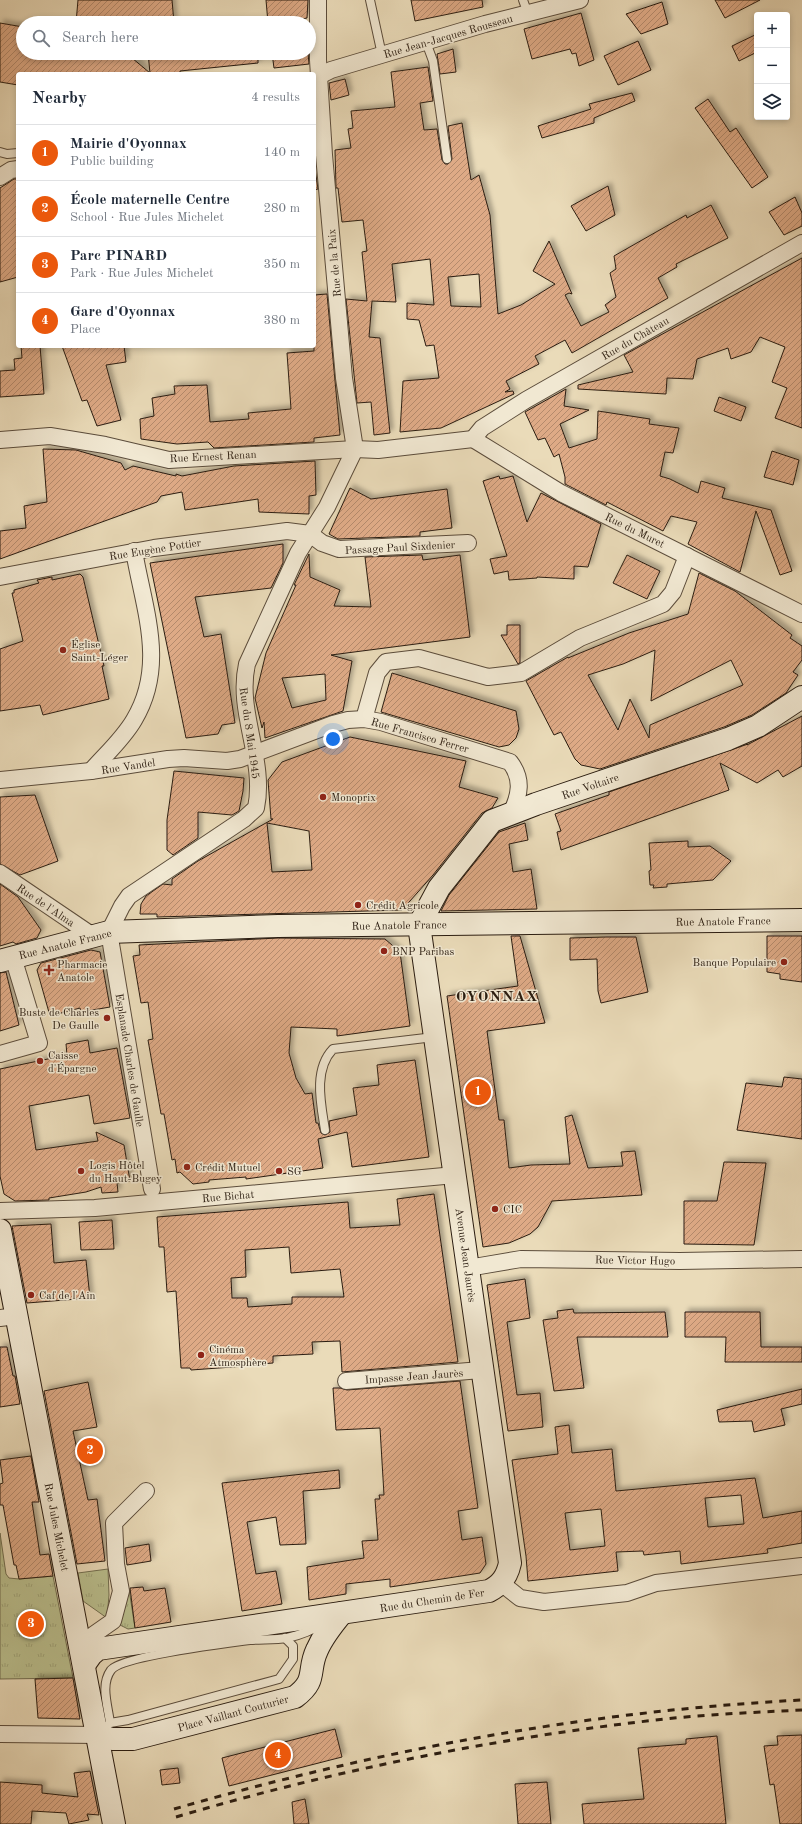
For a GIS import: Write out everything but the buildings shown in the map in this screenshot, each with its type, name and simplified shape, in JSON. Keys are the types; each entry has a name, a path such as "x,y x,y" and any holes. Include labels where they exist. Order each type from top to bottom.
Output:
{"main road":[{"name":"Rue Voltaire","path":"419,925 439,888 492,821 510,813 728,740 758,726 802,697"},
{"name":"Rue Anatole France","path":"7,959 101,934 278,926 802,920"},
{"name":"Avenue Jean Jaurès","path":"419,925 481,1370 510,1564 508,1574 501,1583"},
{"name":"Rue Jules Michelet","path":"0,1230 8,1317 84,1665 104,1729 114,1824"},
{"name":"Rue du Chemin de Fer","path":"98,1649 489,1591 501,1583"},
{"name":"Place Vaillant Couturier","path":"104,1729 112,1739 134,1740 295,1696 304,1690 310,1683 316,1651 325,1634 342,1613"},
{"path":"84,1665 91,1655 98,1649"}],"street":[{"name":"Rue de la Paix","path":"318,0 316,79 352,455"},
{"name":"Rue Jean-Jacques Rousseau","path":"316,79 331,70 485,24 526,7 578,0"},
{"path":"0,177 11,170 16,169"},
{"name":"Rue du Château","path":"473,439 482,428 526,400 802,243"},
{"name":"Rue Ernest Renan","path":"0,440 50,436 105,445 169,460 352,455 378,450 473,439"},
{"name":"Rue du Muret","path":"473,439 561,493 802,614"},
{"name":"Rue du 8 Mai 1945","path":"101,934 129,896 244,819 256,808 258,770 243,694 247,664 298,553 327,507 352,455"},
{"name":"Rue Eugène Pottier","path":"0,577 134,551 287,531 310,534"},
{"name":"Passage Paul Sixdenier","path":"310,534 322,543 339,549 468,543"},
{"path":"91,771 134,721 147,692 151,677 153,656 134,551"},
{"path":"364,719 377,673 386,662 419,658 488,677 521,673 580,638 663,604 673,592 687,556"},
{"name":"Rue Francisco Ferrer","path":"255,754 333,724 348,720 364,719 423,734 510,762 517,771 520,789 517,801 510,813"},
{"name":"Rue Vandel","path":"0,780 91,771 168,759 184,758 226,761 255,754"},
{"name":"Rue de l'Alma","path":"0,873 101,934"},
{"name":"Esplanade Charles de Gaulle","path":"101,934 152,1189"},
{"path":"0,1054 39,1043 7,959"},
{"name":"Rue Bichat","path":"0,1211 95,1208 455,1175"},
{"name":"Rue Victor Hugo","path":"468,1268 521,1259 680,1261 802,1259"},
{"name":"Impasse Jean Jaurès","path":"346,1381 481,1370"},
{"path":"98,1649 93,1635 113,1621 121,1591 116,1564 114,1523 146,1491"},
{"path":"501,1583 520,1598 544,1602 627,1593 656,1583 802,1566"},
{"path":"0,1734 104,1729"}],"lane":[{"path":"370,0 382,55"},
{"path":"426,42 433,61 447,159"},
{"path":"0,159 4,153 16,154"},
{"path":"325,1130 320,1096 322,1072 324,1062 333,1049 435,1037"},
{"path":"286,1638 293,1646 293,1659 279,1679 128,1720 104,1729 105,1682 112,1669 126,1662 222,1644 286,1638 307,1633 342,1613"},
{"path":"286,1638 303,1618"}],"green space":[{"path":"0,1533 6,1574 9,1578 19,1579 53,1576 73,1678 0,1679"},
{"path":"108,1569 109,1595 107,1618 83,1601 78,1573"},
{"path":"129,1589 135,1628 128,1629 118,1624"}],"railway":[{"path":"174,1809 329,1769 406,1751 485,1736 642,1713 722,1705 802,1700"},
{"path":"176,1817 360,1769 423,1756 548,1734 674,1718 802,1710"}],"place":[{"name":"Église Saint-Léger","path":"63,650"},
{"name":"Monoprix","path":"323,797"},
{"name":"Crédit Agricole","path":"358,905"},
{"name":"BNP Paribas","path":"384,951"},
{"name":"Banque Populaire","path":"784,962"},
{"name":"Pharmacie Anatole","path":"49,970"},
{"name":"Buste de Charles De Gaulle","path":"107,1018"},
{"name":"Caisse d'Épargne","path":"40,1061"},
{"name":"Mairie d'Oyonnax","path":"478,1092"},
{"name":"Crédit Mutuel","path":"187,1167"},
{"name":"Logis Hôtel du Haut-Bugey","path":"81,1171"},
{"name":"SG","path":"279,1171"},
{"name":"CIC","path":"495,1209"},
{"name":"Caf de l'Ain","path":"31,1295"},
{"name":"Cinéma Atmosphère","path":"201,1355"},
{"name":"École maternelle Centre","path":"90,1451"},
{"name":"Parc PINARD","path":"31,1624"},
{"name":"Gare d'Oyonnax","path":"278,1755"}],"district":[{"name":"OYONNAX","path":"497,996"}]}
